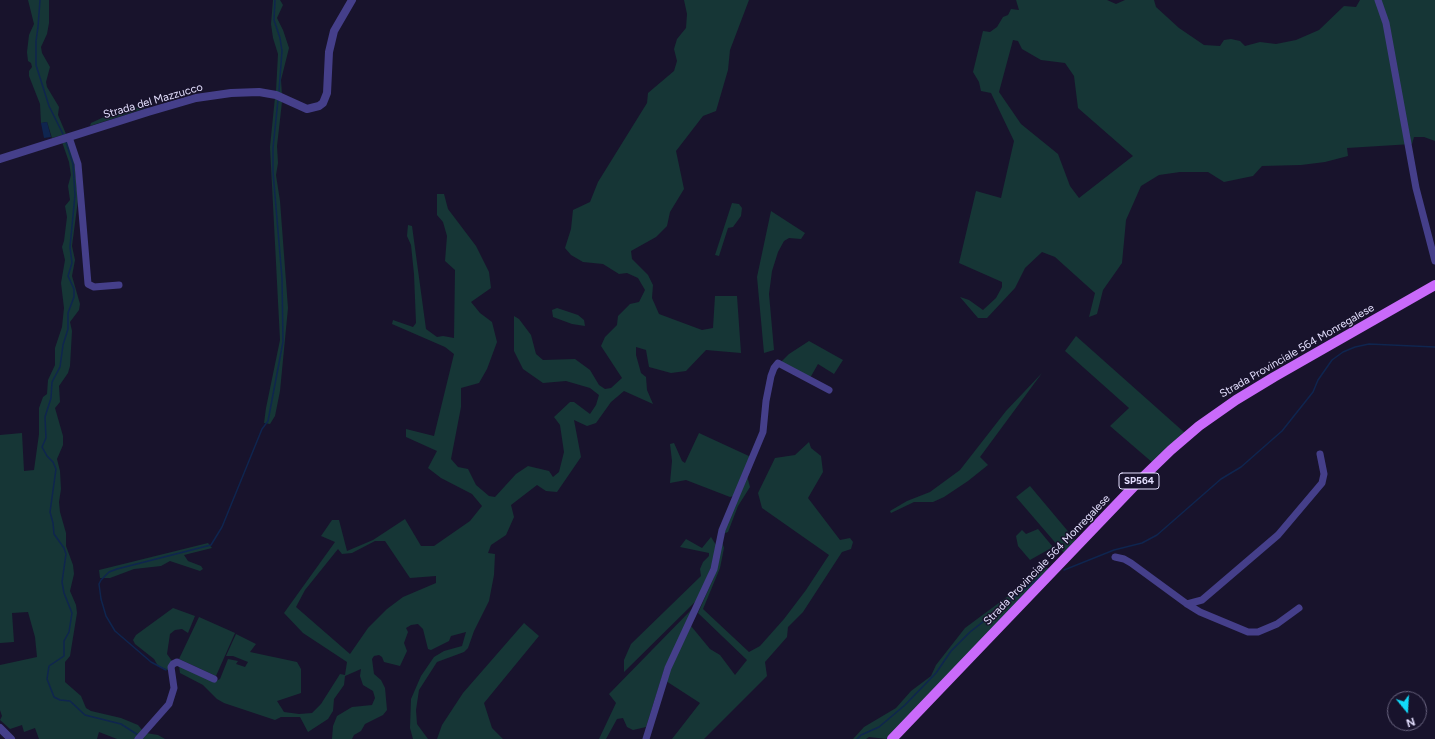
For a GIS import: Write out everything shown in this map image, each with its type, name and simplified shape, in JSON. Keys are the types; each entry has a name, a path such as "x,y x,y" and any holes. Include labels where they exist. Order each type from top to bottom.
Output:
{"main road":[{"name":"Strada Provinciale 564 Monregalese","path":"892,739 1140,480 1194,430 1232,403 1274,377 1435,285"}],"street":[{"name":"Strada del Mazzucco","path":"0,159 196,98 231,93 271,93 307,109 319,106 323,103 327,93 329,52 334,31 352,0"},
{"path":"1378,0 1386,23 1416,188 1435,261"},
{"path":"69,137 78,164 88,284 94,287 119,285"},
{"path":"646,739 668,668 712,576 722,530 763,432 766,401 774,368 778,363 829,390"},
{"path":"1187,604 1202,600 1278,535 1322,483 1324,474 1320,454"},
{"path":"1115,557 1124,559 1131,563 1200,612 1252,633 1277,624 1299,608"},
{"path":"138,739 169,704 174,688 171,667 173,664 177,662 214,679"},
{"path":"0,728 11,739"}],"green space":[{"path":"28,0 49,0 49,23 47,34 41,47 42,53 50,67 46,82 47,87 59,107 58,115 66,134 52,138 47,122 41,123 40,104 29,76 29,71 32,67 31,63 28,61 27,52 29,35 34,24"},
{"path":"273,0 280,0 283,5 277,18 289,48 281,80 282,95 276,91 278,54 273,38 271,24"},
{"path":"684,0 749,0 730,50 728,70 716,111 703,116 676,151 684,189 670,212 667,226 656,237 631,251 632,259 648,275 653,285 652,298 659,314 702,330 713,328 715,296 737,296 741,353 706,350 686,371 671,373 649,367 646,350 636,347 636,355 641,373 646,377 647,390 653,404 624,391 611,402 596,423 587,426 574,420 581,457 557,492 546,491 537,485 511,505 514,517 506,535 491,545 488,553 495,554 494,575 489,601 474,631 468,648 464,652 437,662 419,690 416,710 417,724 428,739 413,739 410,728 411,699 421,676 434,657 444,651 462,646 466,632 451,636 449,641 431,650 428,649 423,629 418,624 411,625 406,628 408,632 404,643 407,651 400,666 384,662 382,657 379,655 374,656 372,659 374,674 381,680 385,688 387,710 383,715 365,724 361,731 354,735 352,739 332,739 333,726 337,716 352,707 372,705 375,698 373,691 363,685 360,676 361,669 345,676 344,685 334,699 333,711 328,719 308,732 300,717 281,717 275,720 224,703 217,699 203,685 180,673 179,666 214,682 220,679 228,659 238,661 236,664 245,667 248,662 233,656 226,656 236,634 256,644 250,652 297,662 301,669 301,693 277,701 284,712 299,714 312,713 321,704 340,674 345,675 347,662 303,633 284,613 335,542 321,536 332,520 339,520 347,551 373,540 405,519 421,546 434,546 470,521 482,506 472,494 441,478 428,468 437,451 406,437 406,429 434,436 454,354 445,347 392,324 393,320 413,327 416,323 414,274 411,245 407,236 408,225 412,226 426,329 437,337 443,336 454,338 455,270 445,261 447,236 443,222 437,215 437,194 444,194 448,209 476,246 489,272 491,288 471,302 480,313 492,322 497,342 487,369 479,383 461,388 461,407 451,459 458,467 468,469 476,485 489,496 495,497 516,474 528,466 549,471 553,477 559,472 564,452 560,425 554,417 570,402 574,402 590,414 596,405 599,395 590,388 566,381 543,383 523,369 514,351 514,316 519,319 531,335 536,354 543,360 575,359 590,370 599,385 605,389 611,388 622,378 601,346 605,337 617,325 618,316 630,304 639,302 645,290 638,278 627,273 619,274 603,264 583,262 571,255 565,248 571,229 573,210 590,202 598,182 647,103 648,93 674,71 677,61 674,49 677,39 686,28 687,14","holes":["375,541 385,541 410,578 436,576 436,583 403,597 387,609 368,628 350,654 296,607 305,590 338,549 342,554 352,553"]},
{"path":"1016,0 1107,0 1116,4 1125,0 1154,0 1156,7 1179,28 1204,45 1220,46 1224,40 1231,39 1240,41 1245,46 1260,42 1276,44 1296,40 1319,30 1344,6 1356,7 1360,0 1435,0 1435,141 1424,137 1414,137 1412,144 1347,148 1348,156 1325,162 1301,165 1262,166 1253,176 1224,182 1208,172 1180,172 1159,175 1141,186 1126,220 1122,263 1103,290 1097,314 1089,317 1095,293 1055,257 1042,252 1025,268 1015,288 987,318 978,318 960,297 969,300 983,310 996,298 1002,287 1002,282 959,263 976,191 1001,198 1014,141 991,93 981,91 979,82 973,72 983,31 990,32 997,27 1003,17 1008,15 1011,9 1019,10","holes":["1013,40 1018,41 1022,49 1041,60 1065,63 1074,76 1078,108 1133,156 1079,198 1070,186 1058,154 1021,124 999,92"]},
{"path":"275,97 283,101 277,146 278,163 276,175 280,201 288,308 280,391 275,416 270,424 264,423 280,340 270,147"},
{"path":"143,106 146,108 90,126 91,123 119,110 128,107 134,108"},
{"path":"68,140 74,157 78,200 72,246 75,260 72,276 80,304 79,310 70,322 72,331 70,366 68,373 59,386 60,402 55,408 63,436 63,445 57,459 60,471 60,512 66,533 66,546 73,565 74,574 70,591 76,605 77,613 70,656 65,662 65,682 81,696 86,708 91,711 121,718 138,725 143,731 135,739 117,739 99,732 97,739 39,739 35,728 24,732 22,725 10,729 0,720 2,716 0,710 0,665 37,657 35,637 28,612 12,613 14,642 0,643 0,435 22,433 24,471 34,470 39,434 39,408 43,397 47,394 48,380 55,365 55,348 62,327 64,308 61,283 65,260 62,247 67,217 65,206 70,200 68,186 71,175 69,162 62,142"},
{"path":"732,203 739,204 742,208 741,216 733,227 728,228 719,256 715,255"},
{"path":"771,211 805,233 801,239 789,238 784,241 778,252 772,271 769,294 774,350 764,353 757,277"},
{"path":"557,308 578,315 584,320 585,326 572,324 553,317 552,310"},
{"path":"1076,336 1185,433 1153,463 1110,426 1129,408 1065,351"},
{"path":"809,341 843,360 834,374 818,364 810,378 781,362 789,354"},
{"path":"1042,373 980,457 988,465 944,497 933,502 914,502 891,513 890,511 907,501 930,492 960,470 1006,411"},
{"path":"699,433 751,457 733,496 730,497 686,480 670,483 672,461 670,444 674,443 682,461 685,463"},
{"path":"809,442 811,448 821,456 823,472 808,498 840,540 850,538 853,542 851,549 842,552 803,612 788,627 787,637 765,662 767,676 704,739 672,739 700,703 666,681 671,667 691,626 710,649 720,655 735,675 747,660 698,613 714,577 722,542 724,548 720,568 703,609 749,652 760,646 784,619 806,590 829,555 762,508 758,493 775,458 795,455"},
{"path":"747,476 750,487 738,506 728,532 723,534"},
{"path":"1030,486 1077,542 1065,554 1016,497"},
{"path":"1038,529 1053,547 1030,560 1018,546 1016,536 1022,530 1026,534"},
{"path":"711,537 716,545 715,558 697,600 624,672 624,660 631,644 701,576 700,569 703,562 709,556 709,553 680,547 686,539 702,548"},
{"path":"208,543 212,548 184,555 188,561 201,566 203,569 200,571 170,561 161,566 134,569 110,578 100,578 99,570"},
{"path":"1046,568 1052,568 887,739 869,737 866,739 853,739 864,727 896,708 911,691 931,676 936,665 965,628"},
{"path":"694,607 664,670 646,727 633,730 627,727 623,718 617,719 606,739 599,739 616,703 609,694"},
{"path":"173,608 195,616 188,633 182,629 175,630 170,634 167,654 172,661 168,666 168,670 158,666 154,659 135,644 133,640 136,635"},
{"path":"199,617 235,633 216,676 179,659"},
{"path":"524,623 539,636 484,703 492,728 503,739 437,739 442,725 463,693"},
{"path":"146,733 158,735 165,739 140,739"}],"water":[{"path":"47,122 51,137 44,138 41,123"}],"waterway":[{"path":"40,0 36,41 36,65 49,106 64,136"},
{"path":"275,0 274,20 280,38 282,51 279,91"},
{"path":"166,670 151,662 115,631 106,616 101,599 99,584 109,572 117,569 211,545 222,527 262,429 268,421 283,342 282,278 273,172 273,148 278,100"},
{"path":"66,142 73,164 75,195 70,247 72,263 68,276 74,289 74,297 68,313 68,329 63,345 60,367 52,382 51,398 45,417 46,438 42,447 47,456 53,462 56,469 50,512 54,534 64,548 66,554 62,582 64,593 72,613 69,632 64,641 64,656 49,666 47,679 54,697 60,700 70,701 85,715 121,724 138,735"},
{"path":"1064,570 1114,550 1142,543 1157,535 1221,479 1241,467 1282,431 1313,392 1318,380 1332,360 1343,352 1355,347 1369,344 1435,347"},
{"path":"857,739 861,735 879,727 905,705 936,673 951,651 970,632 1040,577"}]}
